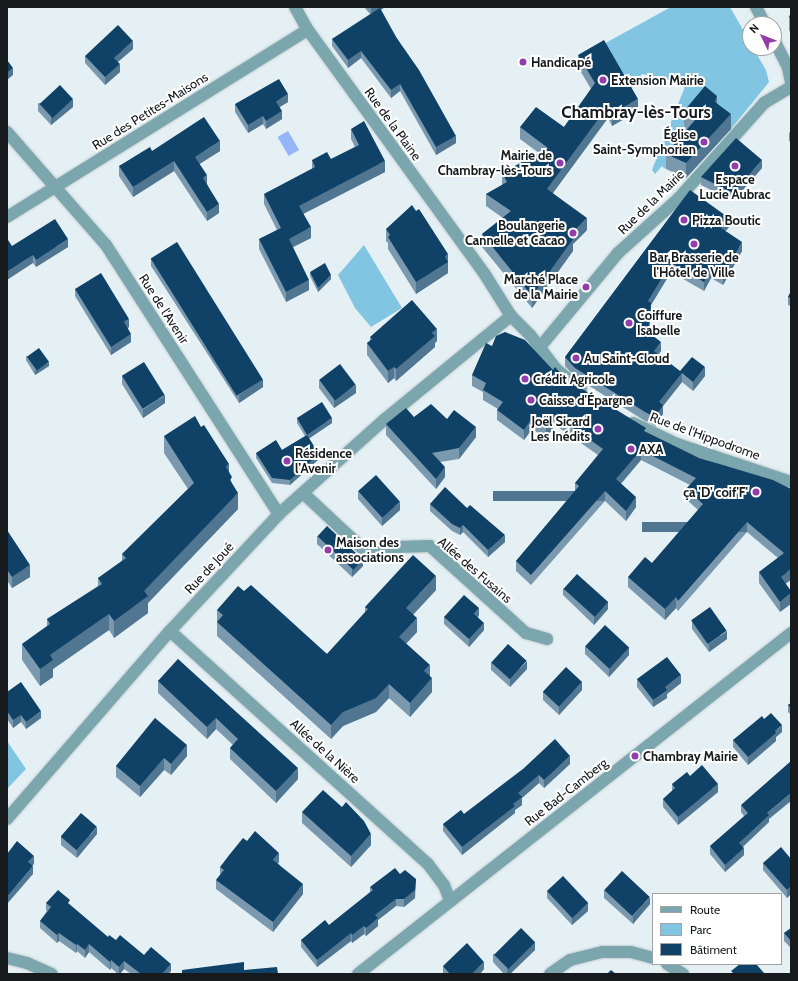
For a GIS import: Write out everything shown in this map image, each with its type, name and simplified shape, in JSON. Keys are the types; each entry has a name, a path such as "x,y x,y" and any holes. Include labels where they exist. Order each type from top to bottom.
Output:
{"street":[{"name":"Rue de la Plaine","path":"295,7 308,30 484,273 511,316 540,347"},
{"path":"756,7 761,16"},
{"name":"Rue des Petites-Maisons","path":"7,217 308,30"},
{"path":"782,56 788,68 791,82"},
{"name":"Rue de la Mairie","path":"540,347 618,253 678,199 764,103 784,89 791,88"},
{"name":"Rue de l'Avenir","path":"7,132 106,246 279,514"},
{"name":"Rue de Joué","path":"7,819 170,630 279,514 385,419 511,316"},
{"path":"540,347 566,378 590,395"},
{"name":"Rue de l'Hippodrome","path":"622,416 641,428 677,444 791,482"},
{"name":"Allée des Fusains","path":"303,493 362,548 430,546 526,634 547,639"},
{"name":"Allée de la Nière","path":"170,630 428,864 444,885 450,901"},
{"name":"Rue Bad-Camberg","path":"358,974 791,633"},
{"path":"550,974 570,960 602,952 631,952 652,958"},
{"path":"7,958 27,963 52,974"},
{"path":"669,965 683,974"}],"green space":[{"path":"671,7 730,7 742,28 742,56 758,56 766,70 769,82 731,129 695,135 665,169 662,166 655,174 652,170 686,84 642,74 628,93 600,46"},
{"path":"364,245 402,308 371,327 355,308 338,275"},
{"path":"7,741 26,769 7,789"}],"shaded area":[{"path":"288,131 299,150 289,156 278,137"}],"building":[{"path":"380,8 396,37 419,70 456,136 436,147 400,84 391,90 361,51 348,60 332,39"},
{"path":"118,25 133,41 114,58 120,64 105,77 85,56"},
{"path":"604,40 638,99 612,114 608,106 547,189 587,218 569,236 573,239 532,296 482,234 511,211 486,194 507,182 502,173 548,148 520,127 536,107 564,127 595,83 578,55"},
{"path":"7,60 13,68 7,73"},
{"path":"279,79 288,94 276,102 282,111 266,121 263,116 248,125 235,104"},
{"path":"60,85 73,99 52,118 40,104"},
{"path":"705,86 717,96 715,102 731,114 686,163 666,154 695,120 684,111"},
{"path":"204,117 220,141 195,157 207,175 203,178 219,204 207,212 174,161 133,187 119,166 150,147 152,151"},
{"path":"364,121 385,161 299,206 311,227 289,239 309,280 286,292 259,239 281,228 264,194 315,167 312,160 327,152 331,159 359,145 351,129"},
{"path":"736,138 762,160 733,193 701,177"},
{"path":"690,190 729,218 721,228 742,242 723,276 711,269 704,282 671,263 648,301 651,303 648,332 661,342 654,351 680,371 692,357 705,367 693,382 682,373 659,402 663,405 655,417 575,368 565,357"},
{"path":"412,205 416,211 419,209 448,254 445,257 448,262 416,282 388,237 390,235 386,229"},
{"path":"55,219 68,239 36,260 33,255 7,272 7,241 8,240 12,246"},
{"path":"177,242 263,379 237,396 151,258"},
{"path":"325,263 331,275 318,288 310,272"},
{"path":"101,273 129,319 124,322 131,334 111,347 75,289"},
{"path":"791,291 791,298 788,297"},
{"path":"412,300 437,329 432,333 435,336 396,369 394,367 388,371 367,343 372,339 370,337"},
{"path":"505,332 525,340 553,370 555,367 566,379 646,428 644,431 699,458 773,480 791,489 791,569 781,577 791,593 780,602 759,572 784,553 747,522 678,601 676,597 665,609 628,577 645,557 652,563 703,504 686,489 696,478 641,450 616,479 636,497 626,511 605,491 531,575 516,561 579,486 575,483 603,449 555,415 546,428 532,418 524,430 497,410 503,402 483,390 486,383 472,375 486,343 492,346 496,336"},
{"path":"39,348 49,362 37,371 27,357"},
{"path":"144,362 165,395 143,409 122,376"},
{"path":"340,364 356,385 335,400 319,380"},
{"path":"322,402 332,418 307,435 297,418"},
{"path":"431,404 447,419 454,410 476,427 459,448 432,453 445,467 436,479 386,424 406,408 414,417"},
{"path":"195,416 201,427 204,425 229,464 226,467 232,477 230,480 238,493 144,591 148,596 114,621 109,614 50,655 53,660 40,669 22,644 50,624 47,619 102,584 98,578 126,558 122,554 194,483 164,436"},
{"name":"Résidence l’Avenir","path":"307,435 319,454 290,480 272,478 256,453 276,440 282,450"},
{"path":"376,475 400,502 382,518 358,491"},
{"path":"445,487 467,508 470,505 505,535 488,550 463,525 460,528 452,524 430,504"},
{"path":"327,526 363,559 353,570 317,536"},
{"path":"7,530 30,565 12,577 8,571 7,572"},
{"path":"413,555 436,576 406,608 417,618 399,637 430,665 424,671 432,678 410,703 389,684 376,698 343,712 331,725 217,622 223,615 217,610 238,586 244,591 251,585 327,654 368,609 365,607"},
{"path":"577,574 608,602 595,617 564,589"},
{"path":"464,595 479,608 474,614 484,623 469,639 444,617"},
{"path":"710,607 727,631 708,644 691,620"},
{"path":"605,625 629,648 609,669 585,646"},
{"path":"508,644 527,661 510,679 491,663"},
{"path":"667,657 681,675 665,687 667,690 653,700 637,679"},
{"path":"178,659 298,768 276,791 230,748 238,739 216,718 207,727 158,681"},
{"path":"566,667 582,682 559,707 543,692"},
{"path":"21,682 41,711 26,722 21,715 13,720 7,711 7,692"},
{"path":"771,713 782,725 775,731 776,733 748,757 733,740 762,716 764,719"},
{"path":"155,718 187,745 171,764 164,758 140,786 116,766"},
{"path":"555,739 570,756 544,780 539,775 518,793 522,797 513,804 515,806 462,847 443,824 461,810 464,814 523,769"},
{"path":"791,761 791,793 767,813 769,815 739,843 744,848 725,865 710,846 748,813 741,805"},
{"path":"702,765 718,784 678,817 663,799 675,788 672,784 687,772 690,776"},
{"path":"323,790 342,807 346,802 364,821 371,834 351,856 302,812"},
{"path":"81,813 97,827 77,850 61,836"},
{"path":"255,831 279,853 273,860 303,884 273,922 216,880 224,870 220,867 230,854 243,838 247,841"},
{"path":"17,841 34,856 28,862 33,866 7,897 7,854"},
{"path":"781,847 791,859 791,886 787,890 763,863"},
{"path":"395,868 400,874 405,870 416,879 415,890 404,899 396,899 375,915 378,918 366,928 364,926 352,935 351,933 317,960 301,940 325,920 329,925 373,890 370,887"},
{"path":"622,871 650,897 632,916 604,890"},
{"path":"563,876 588,903 572,918 547,891"},
{"path":"58,890 70,900 68,903 108,937 109,935 116,940 120,935 144,955 151,947 171,964 162,974 141,974 124,961 119,967 111,960 110,962 89,944 85,950 59,933 57,935 40,921 51,907 46,903"},
{"path":"521,928 535,942 508,969 494,955"},
{"path":"791,928 791,941 784,933"},
{"path":"467,943 484,962 472,974 450,974 443,966"},
{"path":"244,962 244,970 277,967 278,974 182,974 182,970"},
{"path":"739,965 757,965 765,974 734,974 731,971"},
{"path":"611,970 616,974 607,974"}],"place":[{"name":"Handicapé","path":"523,62"},
{"name":"Extension Mairie","path":"603,80"},
{"name":"Église Saint-Symphorien","path":"704,142"},
{"name":"Mairie de Chambray-lès-Tours","path":"560,163"},
{"name":"Espace Lucie Aubrac","path":"735,166"},
{"name":"Pizza Boutic","path":"684,220"},
{"name":"Boulangerie Cannelle et Cacao","path":"573,233"},
{"name":"Bar Brasserie de l'Hôtel de Ville","path":"694,244"},
{"name":"Marché Place de la Mairie","path":"586,287"},
{"name":"Coiffure Isabelle","path":"629,323"},
{"name":"Au Saint-Cloud","path":"576,358"},
{"name":"Crédit Agricole","path":"525,379"},
{"name":"Caisse d'Épargne","path":"531,400"},
{"name":"Joël Sicard Les Inédits","path":"598,429"},
{"name":"AXA","path":"631,449"},
{"name":"Résidence l’Avenir","path":"287,461"},
{"name":"ça 'D' coif'F'","path":"756,492"},
{"name":"Maison des associations","path":"328,550"},
{"name":"Chambray Mairie","path":"635,756"}],"district":[{"name":"Chambray-lès-Tours","path":"636,113"}]}
